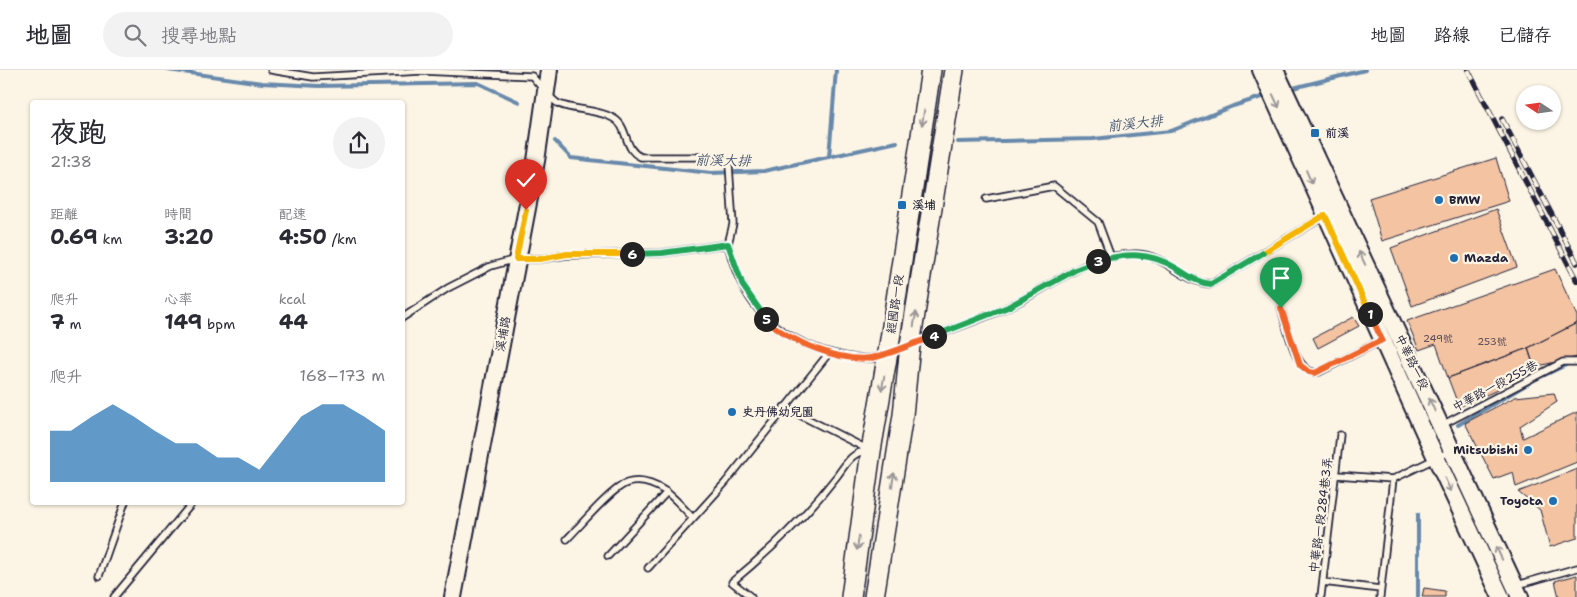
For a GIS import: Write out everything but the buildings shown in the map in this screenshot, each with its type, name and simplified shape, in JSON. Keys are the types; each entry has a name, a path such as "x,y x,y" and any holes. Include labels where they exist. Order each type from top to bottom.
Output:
{"main road":[{"name":"經國路一段","path":"850,597 931,70"},
{"name":"經國路一段","path":"874,597 903,415 910,345 954,70"}],"street":[{"name":"溪埔路","path":"453,597 536,162 549,70"},
{"path":"1261,70 1296,130"},
{"path":"1276,70 1296,130"},
{"name":"中華路一段","path":"1296,130 1332,212 1382,340 1501,597"},
{"name":"中華路一段","path":"1332,212 1442,426 1517,591"}],"lane":[{"path":"271,70 313,77 422,71 518,72 532,76 557,104 612,117 620,123 634,155 641,157 712,157 727,161 730,165 733,224 728,244 747,292 772,325 809,346 829,353 852,357 875,358 910,345 1008,307 1075,270 1111,257 1128,254 1149,256 1169,264 1198,281 1211,284 1332,212"},
{"path":"986,199 1054,186 1098,222 1111,257"},
{"path":"405,316 448,288 491,266 516,259 540,259 567,254 662,253 728,244"},
{"path":"1281,308 1300,365 1309,372 1319,372 1382,340"},
{"path":"648,568 725,483 829,353"},
{"name":"中華路一段255巷","path":"1424,434 1563,362 1577,362"},
{"path":"784,408 871,451"},
{"name":"中華路一段284巷3弄","path":"1321,596 1337,475 1340,435"},
{"path":"1337,475 1393,479 1453,450"},
{"path":"751,597 732,582 769,552 814,505 853,455 871,451"},
{"path":"1380,597 1393,479"},
{"path":"567,539 626,484 646,483 667,492 693,518"},
{"path":"608,556 667,492"},
{"path":"99,576 123,505"},
{"path":"114,597 191,505"},
{"path":"1517,591 1577,568"},
{"path":"1323,582 1380,589"}],"waterway":[{"name":"前溪大排","path":"168,70 262,83 319,86 478,83 519,102"},
{"path":"829,157 836,70"},
{"name":"前溪大排","path":"1289,89 1365,70"},
{"name":"前溪大排","path":"958,142 1093,139 1171,131 1233,106 1268,95"},
{"name":"前溪大排","path":"555,141 571,158 711,173 764,171 897,142"},
{"path":"1458,425 1534,380 1566,365"},
{"path":"1418,514 1418,597"}],"railway":[{"path":"1468,70 1577,281"},
{"path":"1502,119 1577,263"}],"place":[{"name":"前溪","path":"1315,133"},
{"name":"BMW","path":"1439,200"},
{"name":"溪埔","path":"902,205"},
{"name":"Mazda","path":"1454,258"},
{"name":"史丹佛幼兒園","path":"732,412"},
{"name":"Mitsubishi","path":"1528,450"},
{"name":"Toyota","path":"1553,501"}],"route":[{"path":"526,210 516,259 540,259 567,254 662,253 728,244 730,255 743,286 763,316 772,325 809,346 829,353 875,358 1008,307 1075,270 1118,255 1141,254 1149,256 1169,264 1204,284 1211,284 1230,274 1297,230 1325,215 1382,340 1319,372 1309,372 1300,365 1281,308"}]}
